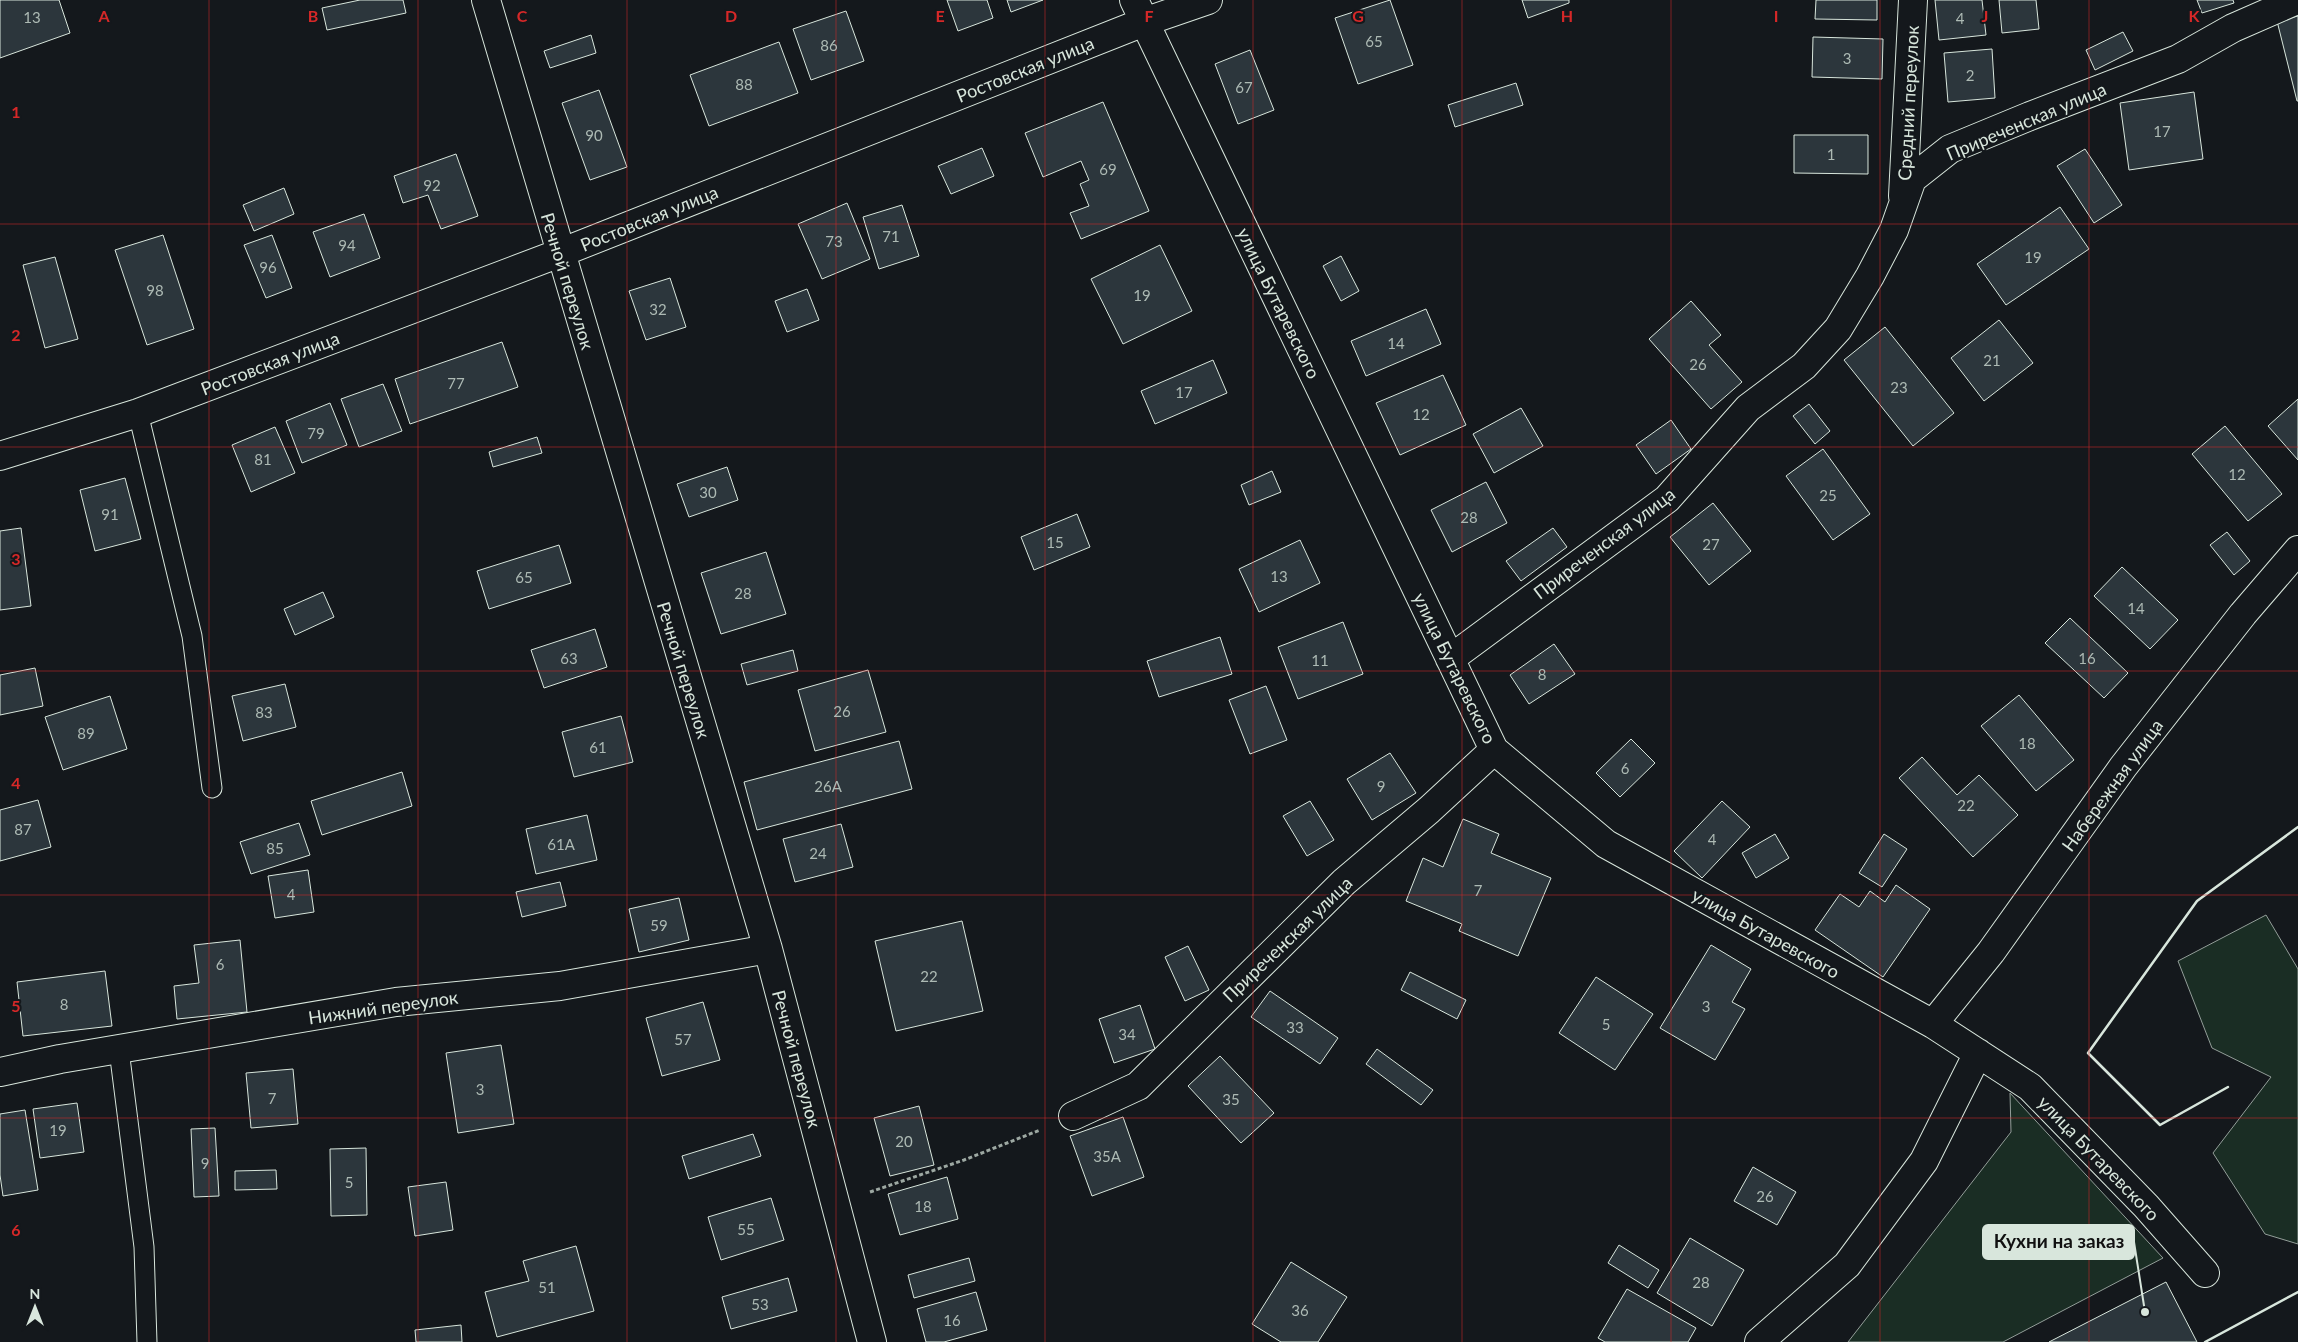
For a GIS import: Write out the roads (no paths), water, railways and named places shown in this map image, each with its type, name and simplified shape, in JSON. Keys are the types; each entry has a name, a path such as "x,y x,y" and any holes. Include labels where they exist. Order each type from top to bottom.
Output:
{"street":[{"name":"Речной переулок","path":"486,0 768,949 872,1342"},
{"name":"Ростовская улица","path":"0,456 138,413 560,253 1139,11 1208,0"},
{"name":"Средний переулок","path":"1903,205 1913,0"},
{"name":"Приреченская улица","path":"1450,659 1667,499 1748,408 1804,366 1842,321 1894,230 1912,179 1950,150 2030,116 2178,59 2233,28 2297,0"},
{"name":"улица Бутаревского","path":"1139,11 1494,750 1606,844 1933,1024 2030,1087 2146,1206 2205,1273"},
{"name":"Набережная улица","path":"1933,1024 1991,952 2123,767 2243,614 2298,550"},
{"name":"Приреченская улица","path":"1073,1116 1138,1086 1344,882 1429,810 1494,750"},
{"name":"Нижний переулок","path":"0,1072 60,1059 396,1002 560,986 768,949"},
{"path":"1759,1342 1847,1265 1924,1161 1978,1053"}],"lane":[{"path":"138,413 192,636 212,788"},
{"path":"119,1050 144,1247 147,1342"}],"place":[{"name":"Кухни на заказ","path":"2145,1312"}]}
